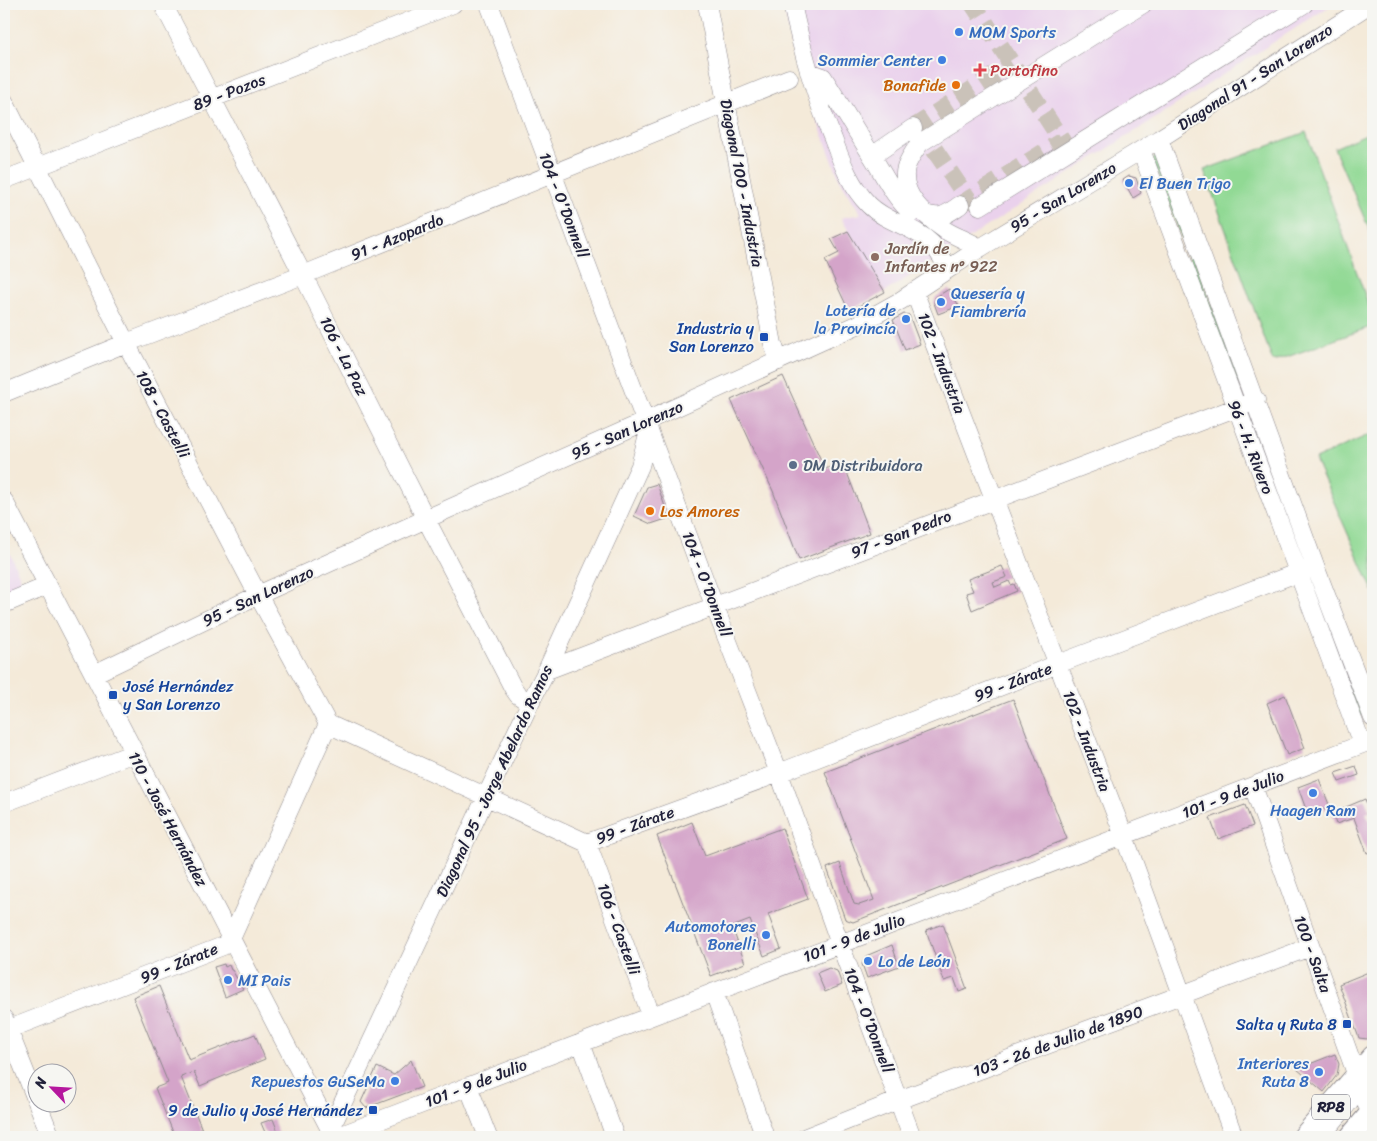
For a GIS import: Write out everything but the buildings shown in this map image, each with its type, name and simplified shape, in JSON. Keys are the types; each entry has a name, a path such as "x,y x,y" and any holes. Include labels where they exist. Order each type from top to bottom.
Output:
{"main road":[{"name":"RP8","path":"1351,1137 1368,1097 1373,1057"},
{"name":"RP8","path":"1304,1137 1368,1097"}],"street":[{"name":"106 - La Paz","path":"163,4 303,274 513,688 518,695 530,703"},
{"name":"89 - Pozos","path":"4,180 453,4"},
{"name":"104 - O'Donnell","path":"489,4 551,174 779,773 912,1137"},
{"name":"Diagonal 100 - Industria","path":"707,4 773,344 779,361"},
{"path":"792,4 809,72 844,169 855,190 871,207 888,219 932,243 948,268"},
{"path":"872,156 916,136 1143,4"},
{"path":"980,206 1287,10 1304,4"},
{"name":"Diagonal 91 - San Lorenzo","path":"1141,150 1359,6"},
{"path":"809,72 823,76 905,208 917,217 980,248"},
{"name":"91 - Azopardo","path":"4,393 126,342 303,274 789,78"},
{"name":"108 - Castelli","path":"4,101 258,596 328,724"},
{"path":"916,136 906,166 905,180 909,193 916,205 946,230"},
{"name":"96 - H. Rivero","path":"1159,139 1256,400 1315,566 1373,718"},
{"name":"96 - H. Rivero","path":"1141,150 1299,573 1367,742"},
{"name":"95 - San Lorenzo","path":"94,674 426,519 648,426 857,324 914,291 980,248 1141,150"},
{"path":"925,214 941,217 960,204"},
{"name":"102 - Industria","path":"914,291 1124,836 1234,1137"},
{"name":"97 - San Pedro","path":"547,670 994,498 1256,400"},
{"name":"Diagonal 95 - Jorge Abelardo Ramos","path":"333,1134 486,797 547,670 640,466 648,426"},
{"name":"110 - José Hernández","path":"4,501 333,1134"},
{"name":"99 - Zárate","path":"5,1026 217,950 231,939 328,724 587,843 779,773 1315,566"},
{"path":"4,604 47,586"},
{"name":"101 - 9 de Julio","path":"333,1134 468,1086 1367,742"},
{"path":"4,803 134,754"},
{"name":"100 - Salta","path":"1253,786 1310,947 1368,1097"},
{"name":"106 - Castelli","path":"587,843 651,1016"},
{"name":"103 - 26 de Julio de 1890","path":"806,1137 899,1100 1310,947"},
{"path":"714,992 765,1137"},
{"path":"5,1026 51,1137"},
{"path":"581,1043 615,1137"},
{"path":"468,1086 488,1137"},
{"path":"1320,1137 1342,1112 1368,1097"},
{"path":"1328,1137 1351,1111 1368,1097"},
{"path":"1338,1137 1354,1119 1368,1097"}],"shaded area":[{"path":"783,4 1333,4 885,292 841,218 861,214 840,180 796,65"},
{"path":"4,539 21,580 18,586 4,592"}],"green space":[{"path":"1373,131 1373,238 1334,148"},
{"path":"1306,132 1373,317 1373,326 1273,362 1204,170"},
{"path":"1157,156 1240,383 1237,384 1153,162"},
{"path":"1373,433 1373,591 1315,459"},
{"path":"1321,613 1330,623 1363,712 1362,715 1358,716"}],"tunnel":[{"path":"960,205 1062,141 973,4"},
{"path":"913,128 1012,64"},
{"path":"919,127 968,199"}],"place":[{"name":"MOM Sports","path":"959,32"},
{"name":"Sommier Center","path":"942,60"},
{"name":"Portofino","path":"980,70"},
{"name":"Bonafide","path":"956,85"},
{"name":"El Buen Trigo","path":"1129,183"},
{"name":"Jardín de Infantes nº 922","path":"875,257"},
{"name":"Quesería y Fiambrería","path":"941,302"},
{"name":"Lotería de la Provincía","path":"906,319"},
{"name":"Industria y San Lorenzo","path":"764,337"},
{"name":"DM Distribuidora","path":"793,465"},
{"name":"Los Amores","path":"650,511"},
{"name":"José Hernández y San Lorenzo","path":"113,695"},
{"name":"Haagen Ram","path":"1313,793"},
{"name":"Automotores Bonelli","path":"766,935"},
{"name":"Lo de León","path":"868,961"},
{"name":"MI Pais","path":"228,980"},
{"name":"Salta y Ruta 8","path":"1347,1024"},
{"name":"Interiores Ruta 8","path":"1319,1072"},
{"name":"Repuestos GuSeMa","path":"395,1081"},
{"name":"9 de Julio y José Hernández","path":"373,1110"}]}
